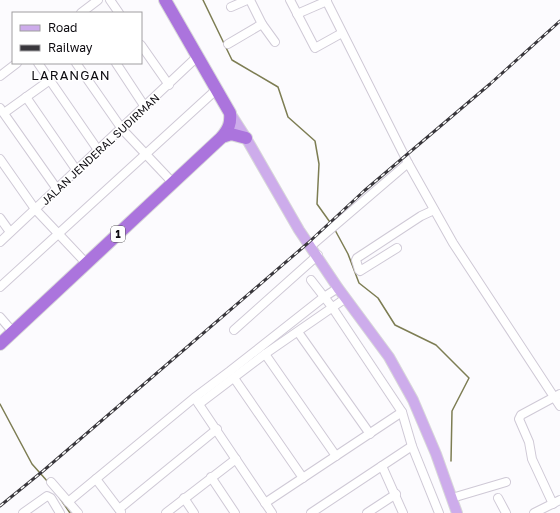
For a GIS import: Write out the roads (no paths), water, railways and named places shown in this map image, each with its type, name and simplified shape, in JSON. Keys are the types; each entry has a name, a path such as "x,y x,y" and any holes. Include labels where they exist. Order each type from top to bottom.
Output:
{"highway":[{"path":"166,0 230,113"},
{"name":"1","path":"0,344 222,137 230,127 230,113"},
{"path":"222,137 231,134 240,135 246,138"}],"main road":[{"path":"230,113 292,218 318,255 338,288 389,357 413,400 436,454 457,513"}],"street":[{"path":"83,12 98,0"},
{"path":"110,0 117,12"},
{"path":"231,7 247,0"},
{"path":"250,0 262,24 275,42"},
{"path":"290,0 315,48 342,33"},
{"path":"297,14 326,1 408,163 453,243 557,395 560,406"},
{"path":"228,44 262,24"},
{"path":"142,46 169,85"},
{"name":"JALAN JENDERAL SUDIRMAN","path":"0,242 169,85 198,56"},
{"path":"0,76 16,64"},
{"path":"39,64 98,150"},
{"path":"77,64 122,129 173,183"},
{"path":"117,64 145,107"},
{"path":"50,80 26,97 2,111 57,189"},
{"path":"0,287 217,89"},
{"path":"26,97 77,171"},
{"path":"0,159 35,209 86,263"},
{"path":"311,246 408,163"},
{"path":"397,248 360,271 359,270 356,260 357,258 421,216 434,210"},
{"path":"0,218 10,232"},
{"path":"234,330 318,255"},
{"path":"311,280 332,307 402,412 412,446 439,513"},
{"path":"68,502 324,297 338,288"},
{"path":"196,401 234,378 265,354 346,298"},
{"path":"0,317 13,332"},
{"path":"280,332 285,340"},
{"path":"298,332 370,434"},
{"path":"265,354 336,456"},
{"path":"234,378 302,478"},
{"path":"554,513 555,503 532,459 529,442 519,419 521,415 557,395"},
{"path":"196,401 272,513"},
{"path":"265,503 402,412"},
{"path":"96,480 120,511 216,429"},
{"path":"311,513 412,446"},
{"path":"166,513 236,459"},
{"path":"382,466 404,513"},
{"path":"211,477 235,513"},
{"path":"51,482 78,513"},
{"path":"452,498 506,482"},
{"path":"367,513 396,494"},
{"path":"27,512 46,496 51,498 58,511 49,513"},
{"path":"184,498 194,513"},
{"path":"498,498 506,513"},
{"path":"534,513 555,503"}],"waterway":[{"path":"203,0 232,60 278,87 288,117 315,141 319,164 317,204 332,225"},
{"path":"335,230 348,254 359,283 378,298 395,325 436,345 469,378 452,411 451,461"},
{"path":"0,404 32,464 48,482"},
{"path":"59,497 70,513"}],"railway":[{"path":"0,506 43,471 308,243 364,191 490,84 560,21"}],"district":[{"name":"LARANGAN","path":"71,75"}]}
